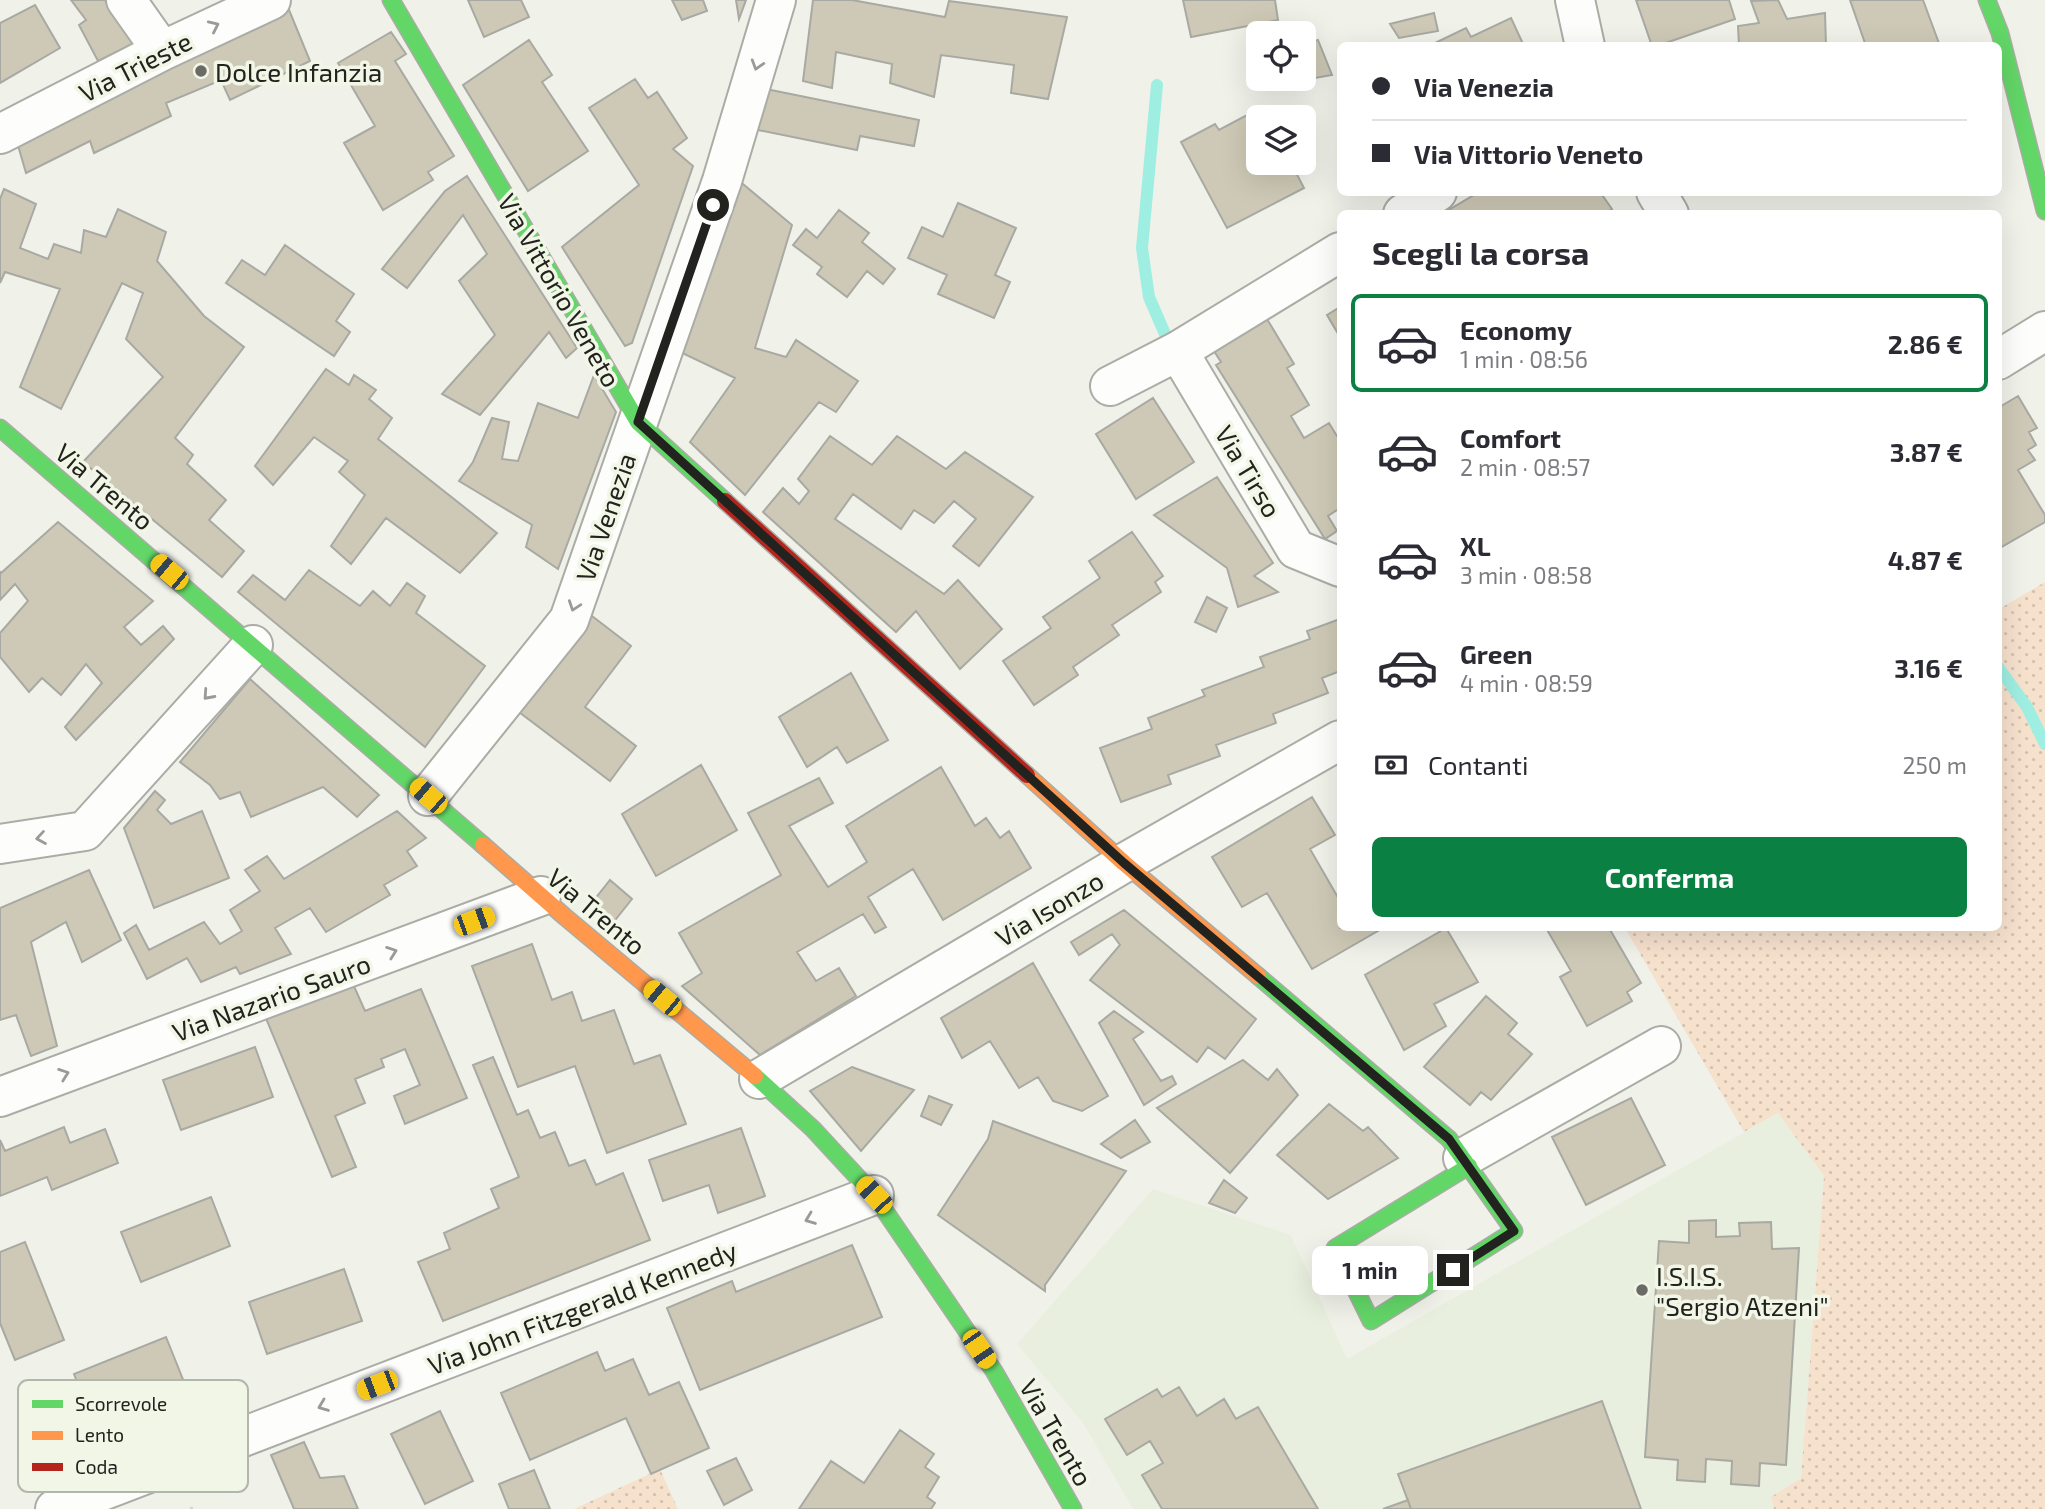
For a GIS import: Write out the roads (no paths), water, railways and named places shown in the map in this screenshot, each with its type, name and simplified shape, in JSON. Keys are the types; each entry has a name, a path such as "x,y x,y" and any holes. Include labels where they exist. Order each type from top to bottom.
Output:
{"street":[{"path":"126,0 162,51"},
{"name":"Via Trieste","path":"0,134 162,51 271,0"},
{"name":"Via Vittorio Veneto","path":"391,0 638,422 1124,863 1449,1139 1466,1162 1514,1231 1371,1321 1335,1248 1466,1162 1661,1046"},
{"name":"Via Venezia","path":"428,796 569,620 722,181 776,0"},
{"path":"1575,0 1584,42"},
{"path":"1987,0 2000,33 2045,211"},
{"path":"1408,210 1431,196"},
{"path":"1110,386 1178,351 1337,254"},
{"path":"2002,358 2045,331"},
{"name":"Via Tirso","path":"1178,351 1296,550 1337,566"},
{"name":"Via Trento","path":"0,428 428,796 541,897 759,1079 813,1129 874,1195 994,1371 1073,1509"},
{"path":"0,844 85,831 253,645"},
{"name":"Via Isonzo","path":"759,1079 1124,863 1337,742"},
{"name":"Via Nazario Sauro","path":"0,1097 541,897"},
{"name":"Via John Fitzgerald Kennedy","path":"248,1435 874,1195"},
{"name":"Via John Fitzgerald Kennedy","path":"55,1509 99,1492"}],"waterway":[{"path":"1157,85 1142,248 1149,297 1165,334"},
{"path":"2002,673 2027,707 2045,744"}],"place":[{"name":"Dolce Infanzia","path":"201,71"},
{"name":"I.S.I.S. \"Sergio Atzeni\"","path":"1642,1290"}]}
